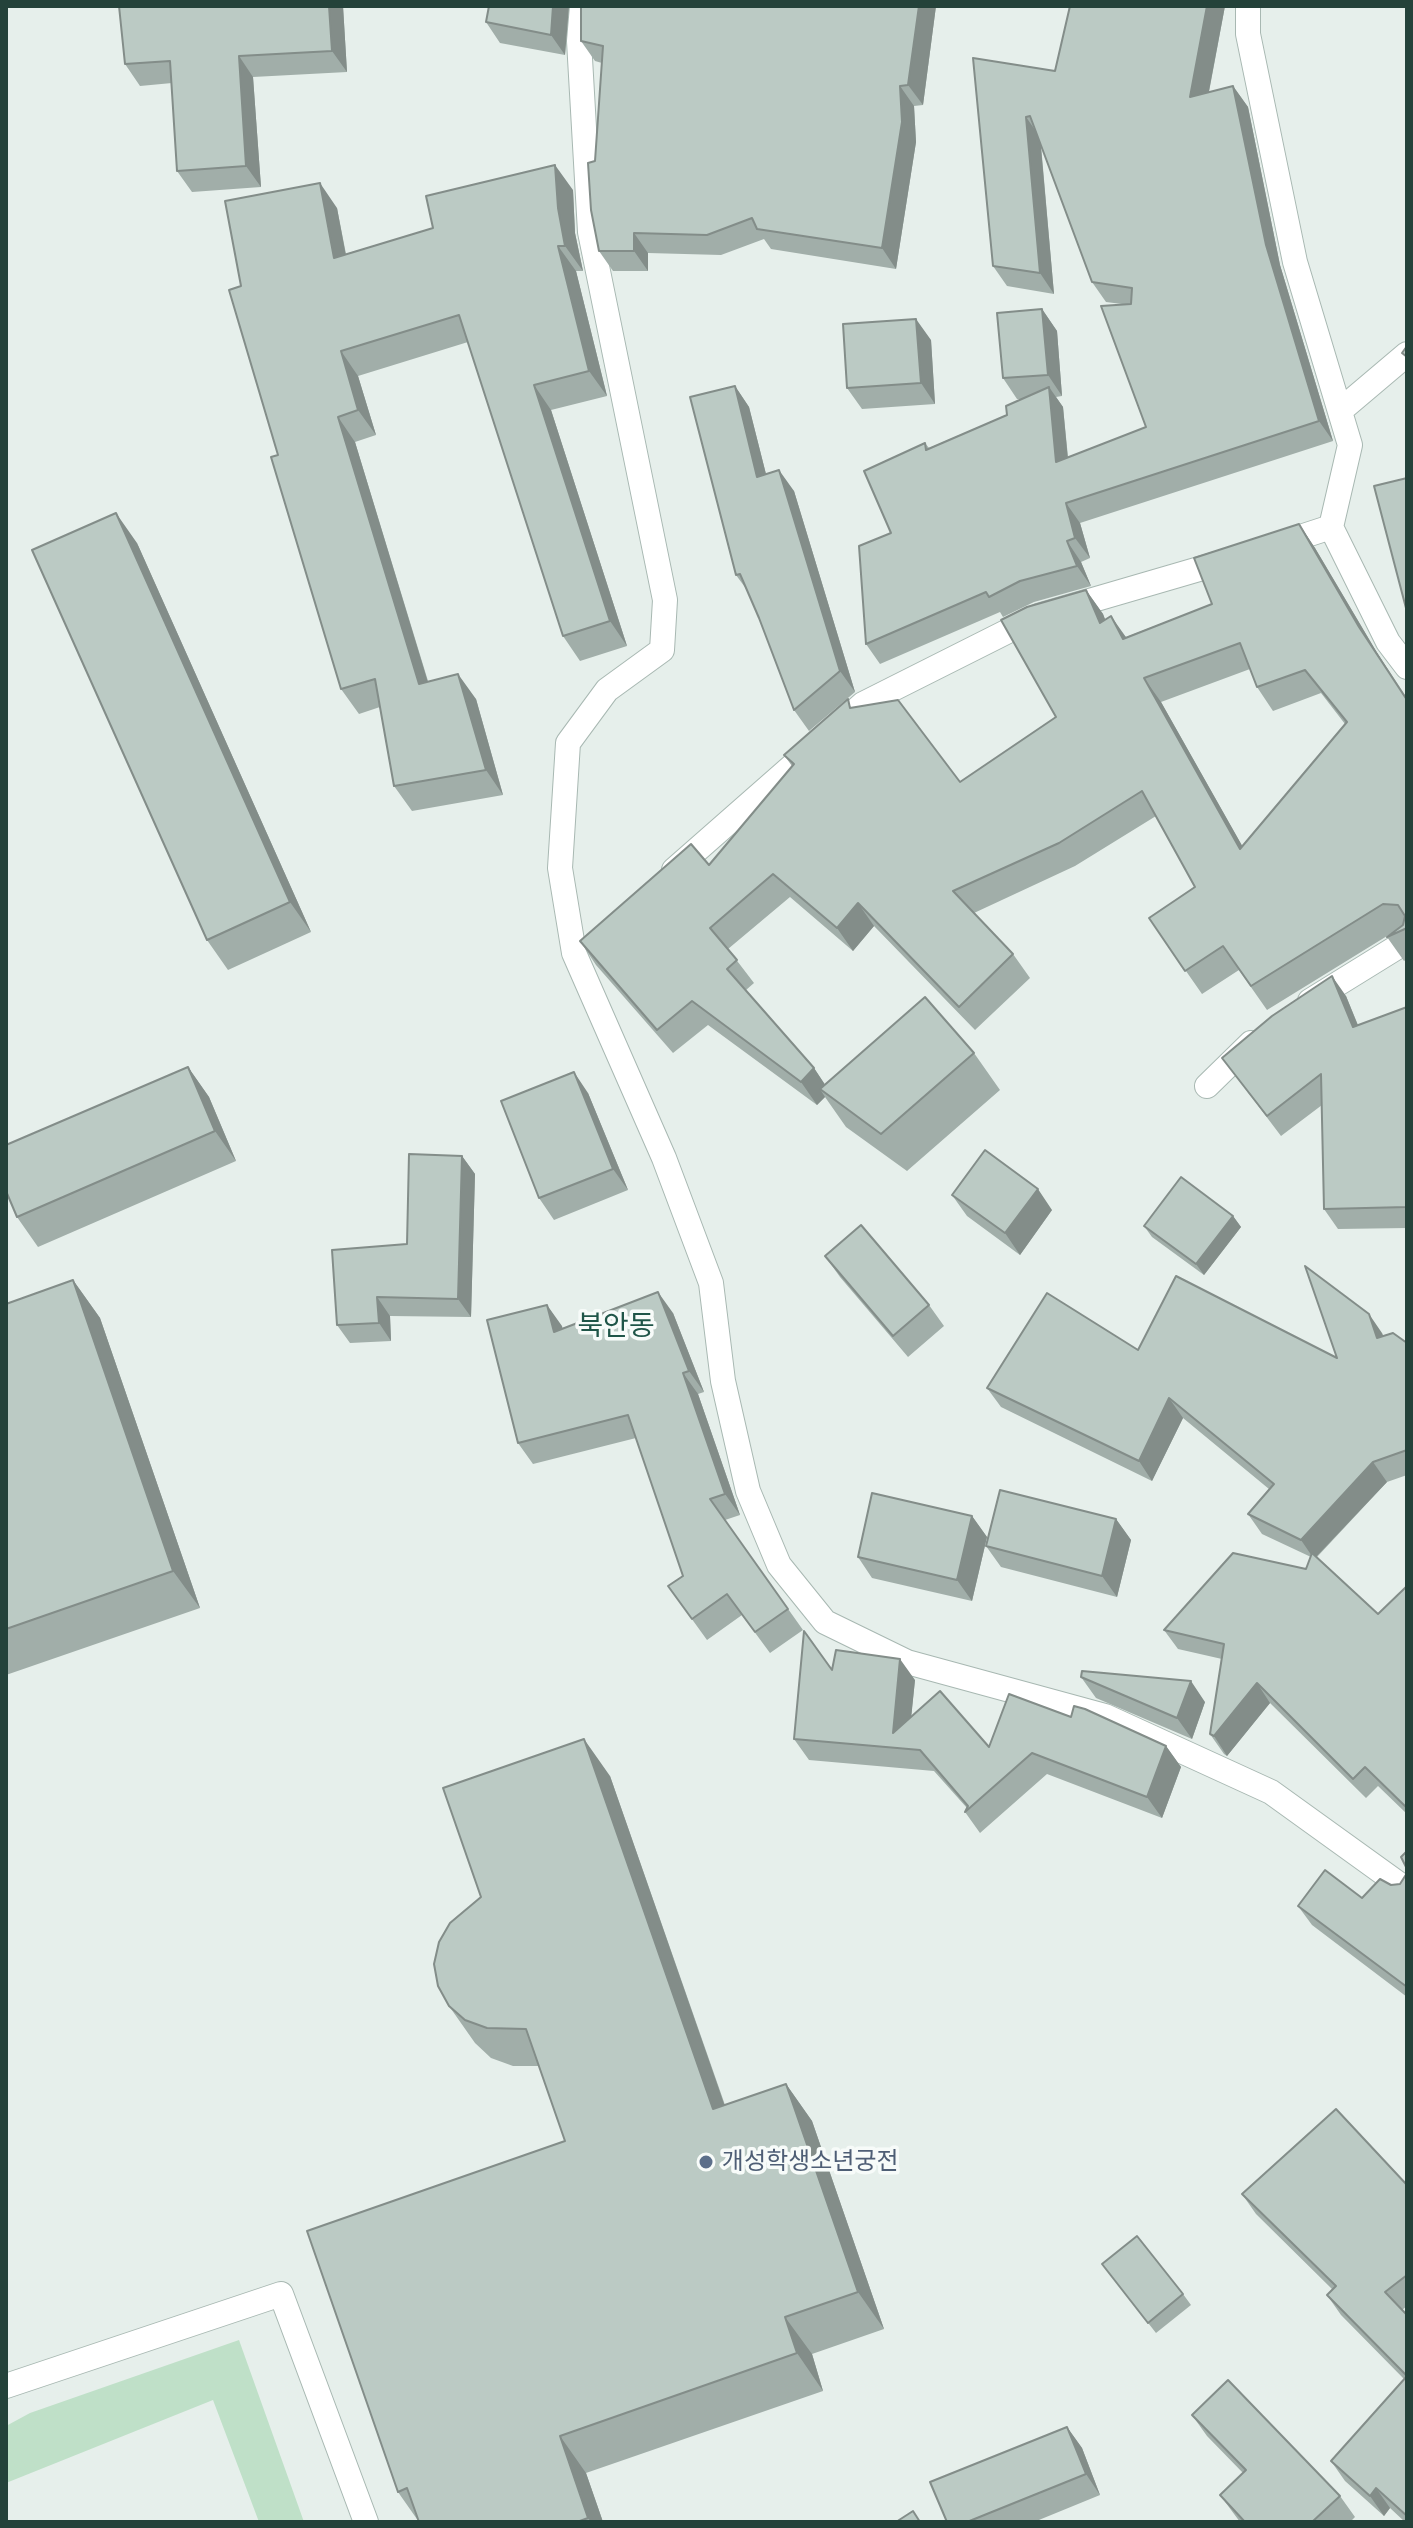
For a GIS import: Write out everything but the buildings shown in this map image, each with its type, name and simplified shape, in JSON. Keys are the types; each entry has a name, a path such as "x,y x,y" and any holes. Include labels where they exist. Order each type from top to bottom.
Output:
{"street":[{"path":"582,6 579,41 590,232 665,600 662,650 607,690 568,743 560,868 574,953 664,1158 711,1283 723,1381 748,1491 779,1565 825,1622 907,1662 1105,1716 1257,1786 1407,1890"},
{"path":"1248,6 1248,34 1295,262 1342,409 1350,445 1331,527 1388,642 1407,667"},
{"path":"1342,409 1407,354"},
{"path":"654,887 863,704 1038,616 1151,585 1331,527"},
{"path":"574,953 597,934"},
{"path":"1292,1012 1407,941"},
{"path":"1207,1086 1266,1028"},
{"path":"6,2386 281,2294 366,2522"}],"green space":[{"path":"239,2340 304,2522 259,2522 213,2400 6,2483 6,2426 30,2413"}],"place":[{"name":"개성학생소년궁전","path":"706,2162"}],"district":[{"name":"북안동","path":"616,1327"}]}
